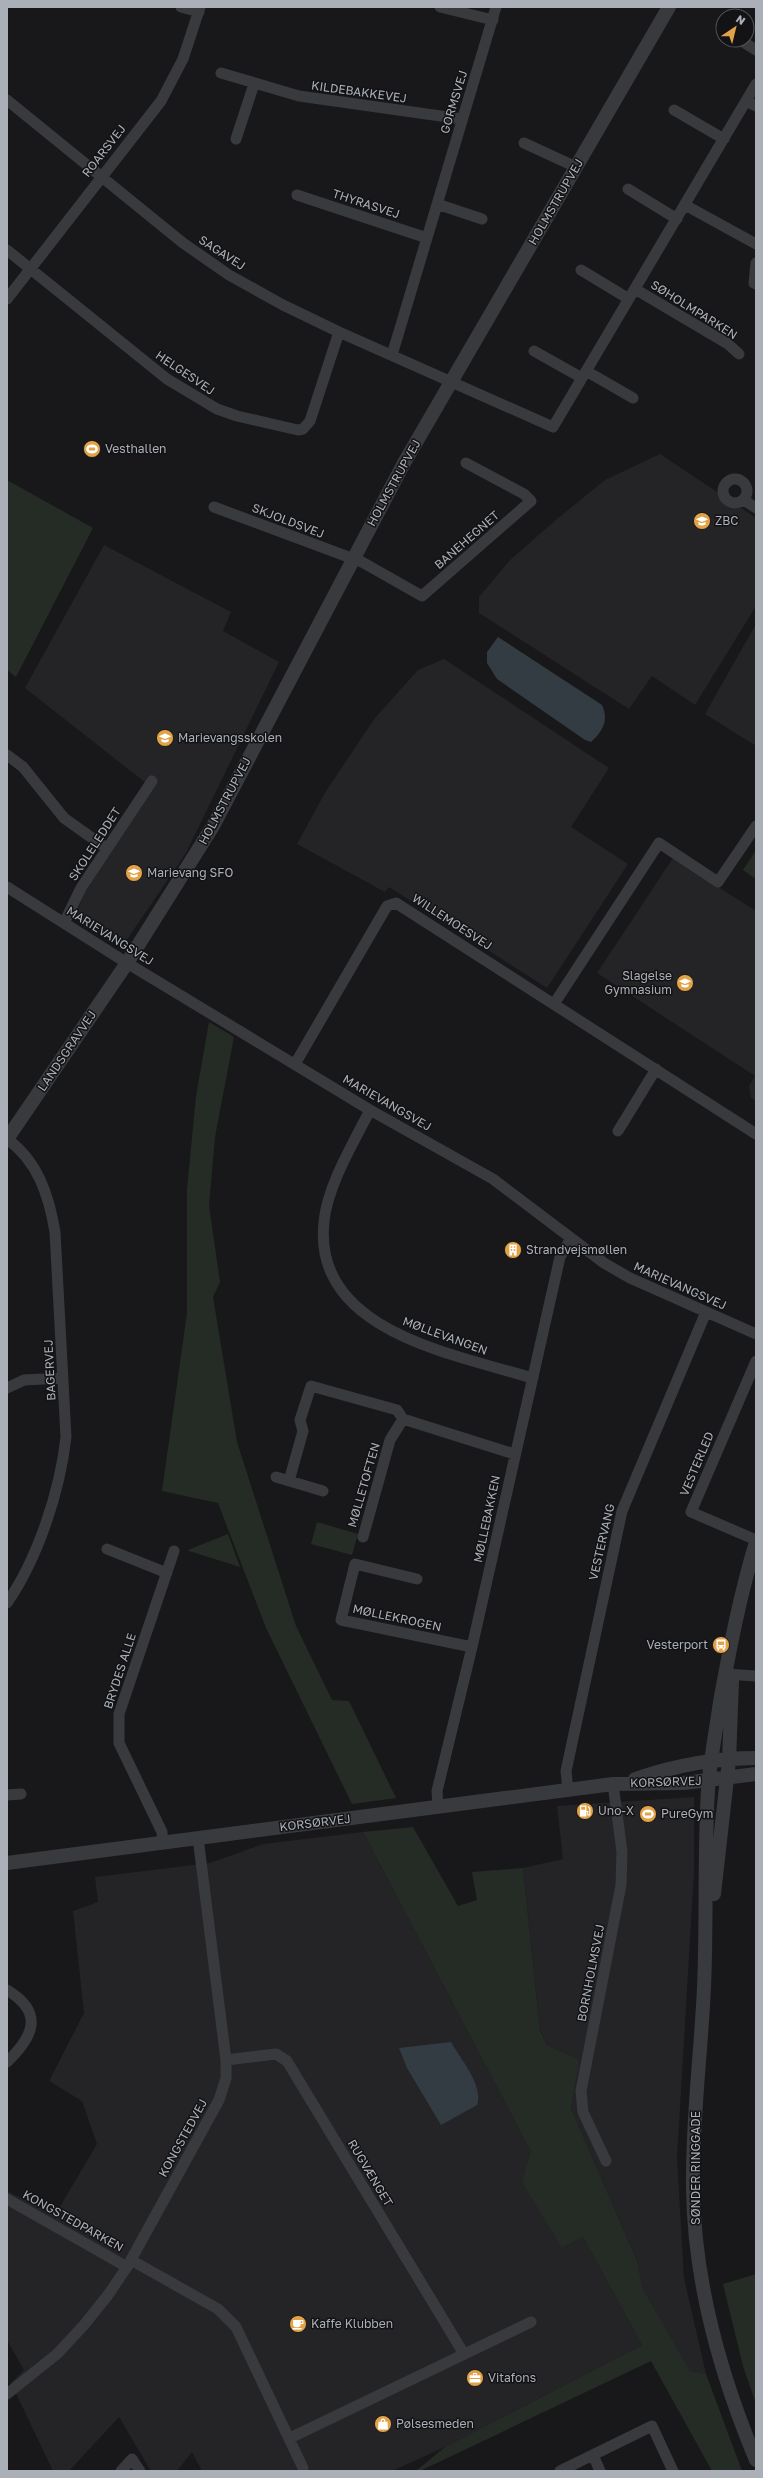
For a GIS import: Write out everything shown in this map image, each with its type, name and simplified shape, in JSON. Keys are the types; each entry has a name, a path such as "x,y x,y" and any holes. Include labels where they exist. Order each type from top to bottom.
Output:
{"street":[{"path":"181,7 199,10"},
{"path":"440,7 492,20"},
{"name":"GORMSVEJ","path":"392,355 496,7"},
{"name":"HOLMSTRUPVEJ","path":"127,963 213,826 352,560 451,381 669,7"},
{"name":"ROARSVEJ","path":"7,299 29,268 161,101 175,77 199,10"},
{"name":"KILDEBAKKEVEJ","path":"221,73 254,84 299,96 462,119"},
{"path":"236,139 254,84"},
{"name":"SØHOLMPARKEN","path":"451,381 553,427 724,139 751,103 756,84"},
{"name":"SAGAVEJ","path":"7,100 183,243 229,275 283,305 339,332 451,381"},
{"path":"674,110 724,139"},
{"path":"524,143 576,167"},
{"path":"628,189 677,219"},
{"name":"THYRASVEJ","path":"297,195 427,238"},
{"path":"437,204 482,219"},
{"path":"685,205 756,244"},
{"name":"HELGESVEJ","path":"7,250 167,379 191,395 237,416 298,430 304,430 310,422 339,332"},
{"path":"756,263 754,283 756,284"},
{"name":"SØHOLMPARKEN","path":"581,270 632,294 728,344 739,354"},
{"path":"534,351 633,398"},
{"name":"BANEHEGNET","path":"352,560 362,562 422,596 531,501 524,494 466,463"},
{"path":"744,500 756,508"},
{"name":"SKJOLDSVEJ","path":"214,507 352,560"},
{"path":"7,754 23,767 64,818 106,848"},
{"name":"SKOLELEDDET","path":"64,923 81,888 106,848 152,781"},
{"path":"554,1004 659,843 718,882 756,826"},
{"name":"MARIEVANGSVEJ","path":"7,887 127,963 370,1110 493,1179 604,1264 630,1278 756,1334"},
{"name":"WILLEMOESVEJ","path":"295,1064 386,906 392,903 400,904 756,1134"},
{"name":"LANDSGRAVVEJ","path":"7,1139 127,963"},
{"path":"618,1131 656,1069"},
{"name":"MØLLEVANGEN","path":"370,1110 336,1181 328,1202 324,1221 326,1257 338,1286 358,1310 370,1319 415,1341 532,1378"},
{"name":"BAGERVEJ","path":"7,1139 30,1160 52,1212 55,1232 66,1437 64,1457 32,1562 7,1603"},
{"name":"MØLLEBAKKEN","path":"438,1807 437,1791 472,1647 514,1454 560,1257 571,1238"},
{"name":"VESTERVANG","path":"568,1790 566,1771 622,1511 706,1312"},
{"name":"VESTERLED","path":"756,1361 691,1512 756,1541"},
{"path":"7,1388 24,1380 63,1378"},
{"path":"289,1481 303,1431 300,1420 311,1386 397,1410 403,1419 514,1454"},
{"name":"MØLLETOFTEN","path":"363,1537 390,1440 403,1419"},
{"path":"276,1477 323,1491"},
{"path":"719,1770 729,1674 728,1660 741,1590 756,1541"},
{"path":"106,1549 167,1572"},
{"name":"BRYDES ALLE","path":"163,1842 162,1832 124,1757 119,1743 117,1730 119,1714 174,1551"},
{"name":"MØLLEKROGEN","path":"417,1579 355,1564 341,1620 472,1647"},
{"path":"729,1674 756,1676"},
{"path":"719,1770 723,1725 721,1697 729,1674"},
{"path":"719,1770 756,1758"},
{"path":"719,1770 756,1766"},
{"path":"719,1770 756,1774"},
{"name":"KORSØRVEJ","path":"7,1863 719,1770"},
{"name":"SØNDER RINGGADE","path":"704,1988 710,1937 719,1770"},
{"name":"SØNDER RINGGADE","path":"719,1770 695,2122 693,2188 696,2232 702,2281 720,2362 736,2412 756,2460"},
{"name":"BORNHOLMSVEJ","path":"606,2161 583,2112 581,2092 621,1885 622,1852 618,1784"},
{"path":"7,1795 21,1794"},
{"name":"KONGSTEDVEJ","path":"7,2394 57,2354 84,2325 129,2263 220,2100 226,2078 226,2060 198,1838"},
{"path":"7,1990 18,1998 28,2010 31,2027 29,2037 21,2048 7,2062"},
{"name":"RUGVÆNGET","path":"226,2060 276,2054 288,2061 464,2354"},
{"name":"KONGSTEDPARKEN","path":"7,2199 129,2263"},
{"path":"129,2263 218,2309 228,2317 236,2327 303,2468"},
{"path":"290,2438 531,2322"},
{"path":"560,2471 652,2426 674,2471"},
{"path":"593,2455 600,2471"},
{"path":"121,2471 132,2459 140,2471"}],"shaded area":[{"path":"660,454 756,518 756,606 695,705 652,676 629,709 479,613 479,597 510,560 605,480"},
{"path":"7,480 93,528 16,677 7,670"},
{"name":"Marievangsskolen","path":"104,545 231,612 223,631 279,662 186,853 126,941 118,943 81,924 77,917 77,911 85,892 151,787 25,688"},
{"path":"756,624 756,746 705,714"},
{"path":"498,637 602,705 605,716 604,725 599,734 591,742 585,740 497,679 487,663 487,652"},
{"path":"444,659 609,768 571,827 628,864 547,988 389,887 385,892 297,844 326,791 375,718 418,670"},
{"path":"756,850 756,879 743,870"},
{"name":"Slagelse Gymnasium","path":"673,858 756,911 756,1101 751,1098 749,1086 755,1076 597,973"},
{"path":"209,1022 234,1037 215,1137 209,1206 220,1282 213,1297 237,1442 296,1626 332,1700 349,1701 396,1798 352,1804 266,1628 218,1503 162,1491 187,1313 187,1189 196,1096"},
{"path":"317,1522 358,1534 352,1555 311,1544"},
{"path":"228,1534 240,1567 188,1550"},
{"path":"694,1797 694,1872 677,2158 684,2278 706,2374 690,2372 643,2289 637,2261 571,2108 578,2060 547,2045 540,2029 523,1868 563,1859 557,1806"},
{"path":"413,1827 458,1906 477,1900 472,1872 523,1868 540,2030 547,2045 579,2060 571,2108 637,2261 643,2289 690,2371 706,2374 742,2471 712,2471 651,2361 420,2471 416,2471 445,2447 642,2345 583,2237 562,2248 522,2182 531,2152 363,1832"},
{"path":"363,1832 531,2152 562,2248 583,2237 642,2345 445,2447 392,2471 202,2471 192,2452 177,2471 151,2471 119,2417 69,2471 53,2471 11,2383 24,2370 7,2340 7,2191 55,2215 97,2144 82,2101 49,2081 84,2013 73,1911 98,1902 95,1877 210,1863 263,1844"},
{"path":"451,2042 470,2072 477,2089 478,2097 477,2105 441,2125 407,2068 399,2048"},
{"path":"756,2274 756,2404 743,2366 723,2284"}],"place":[{"name":"Vesthallen","path":"92,449"},
{"name":"ZBC","path":"702,521"},
{"name":"Marievangsskolen","path":"165,738"},
{"name":"Marievang SFO","path":"134,873"},
{"name":"Slagelse Gymnasium","path":"685,983"},
{"name":"Strandvejsmøllen","path":"513,1250"},
{"name":"Vesterport","path":"721,1645"},
{"name":"Uno-X","path":"585,1811"},
{"name":"PureGym","path":"648,1814"},
{"name":"Kaffe Klubben","path":"298,2324"},
{"name":"Vitafons","path":"475,2378"},
{"name":"Pølsesmeden","path":"383,2424"}]}
